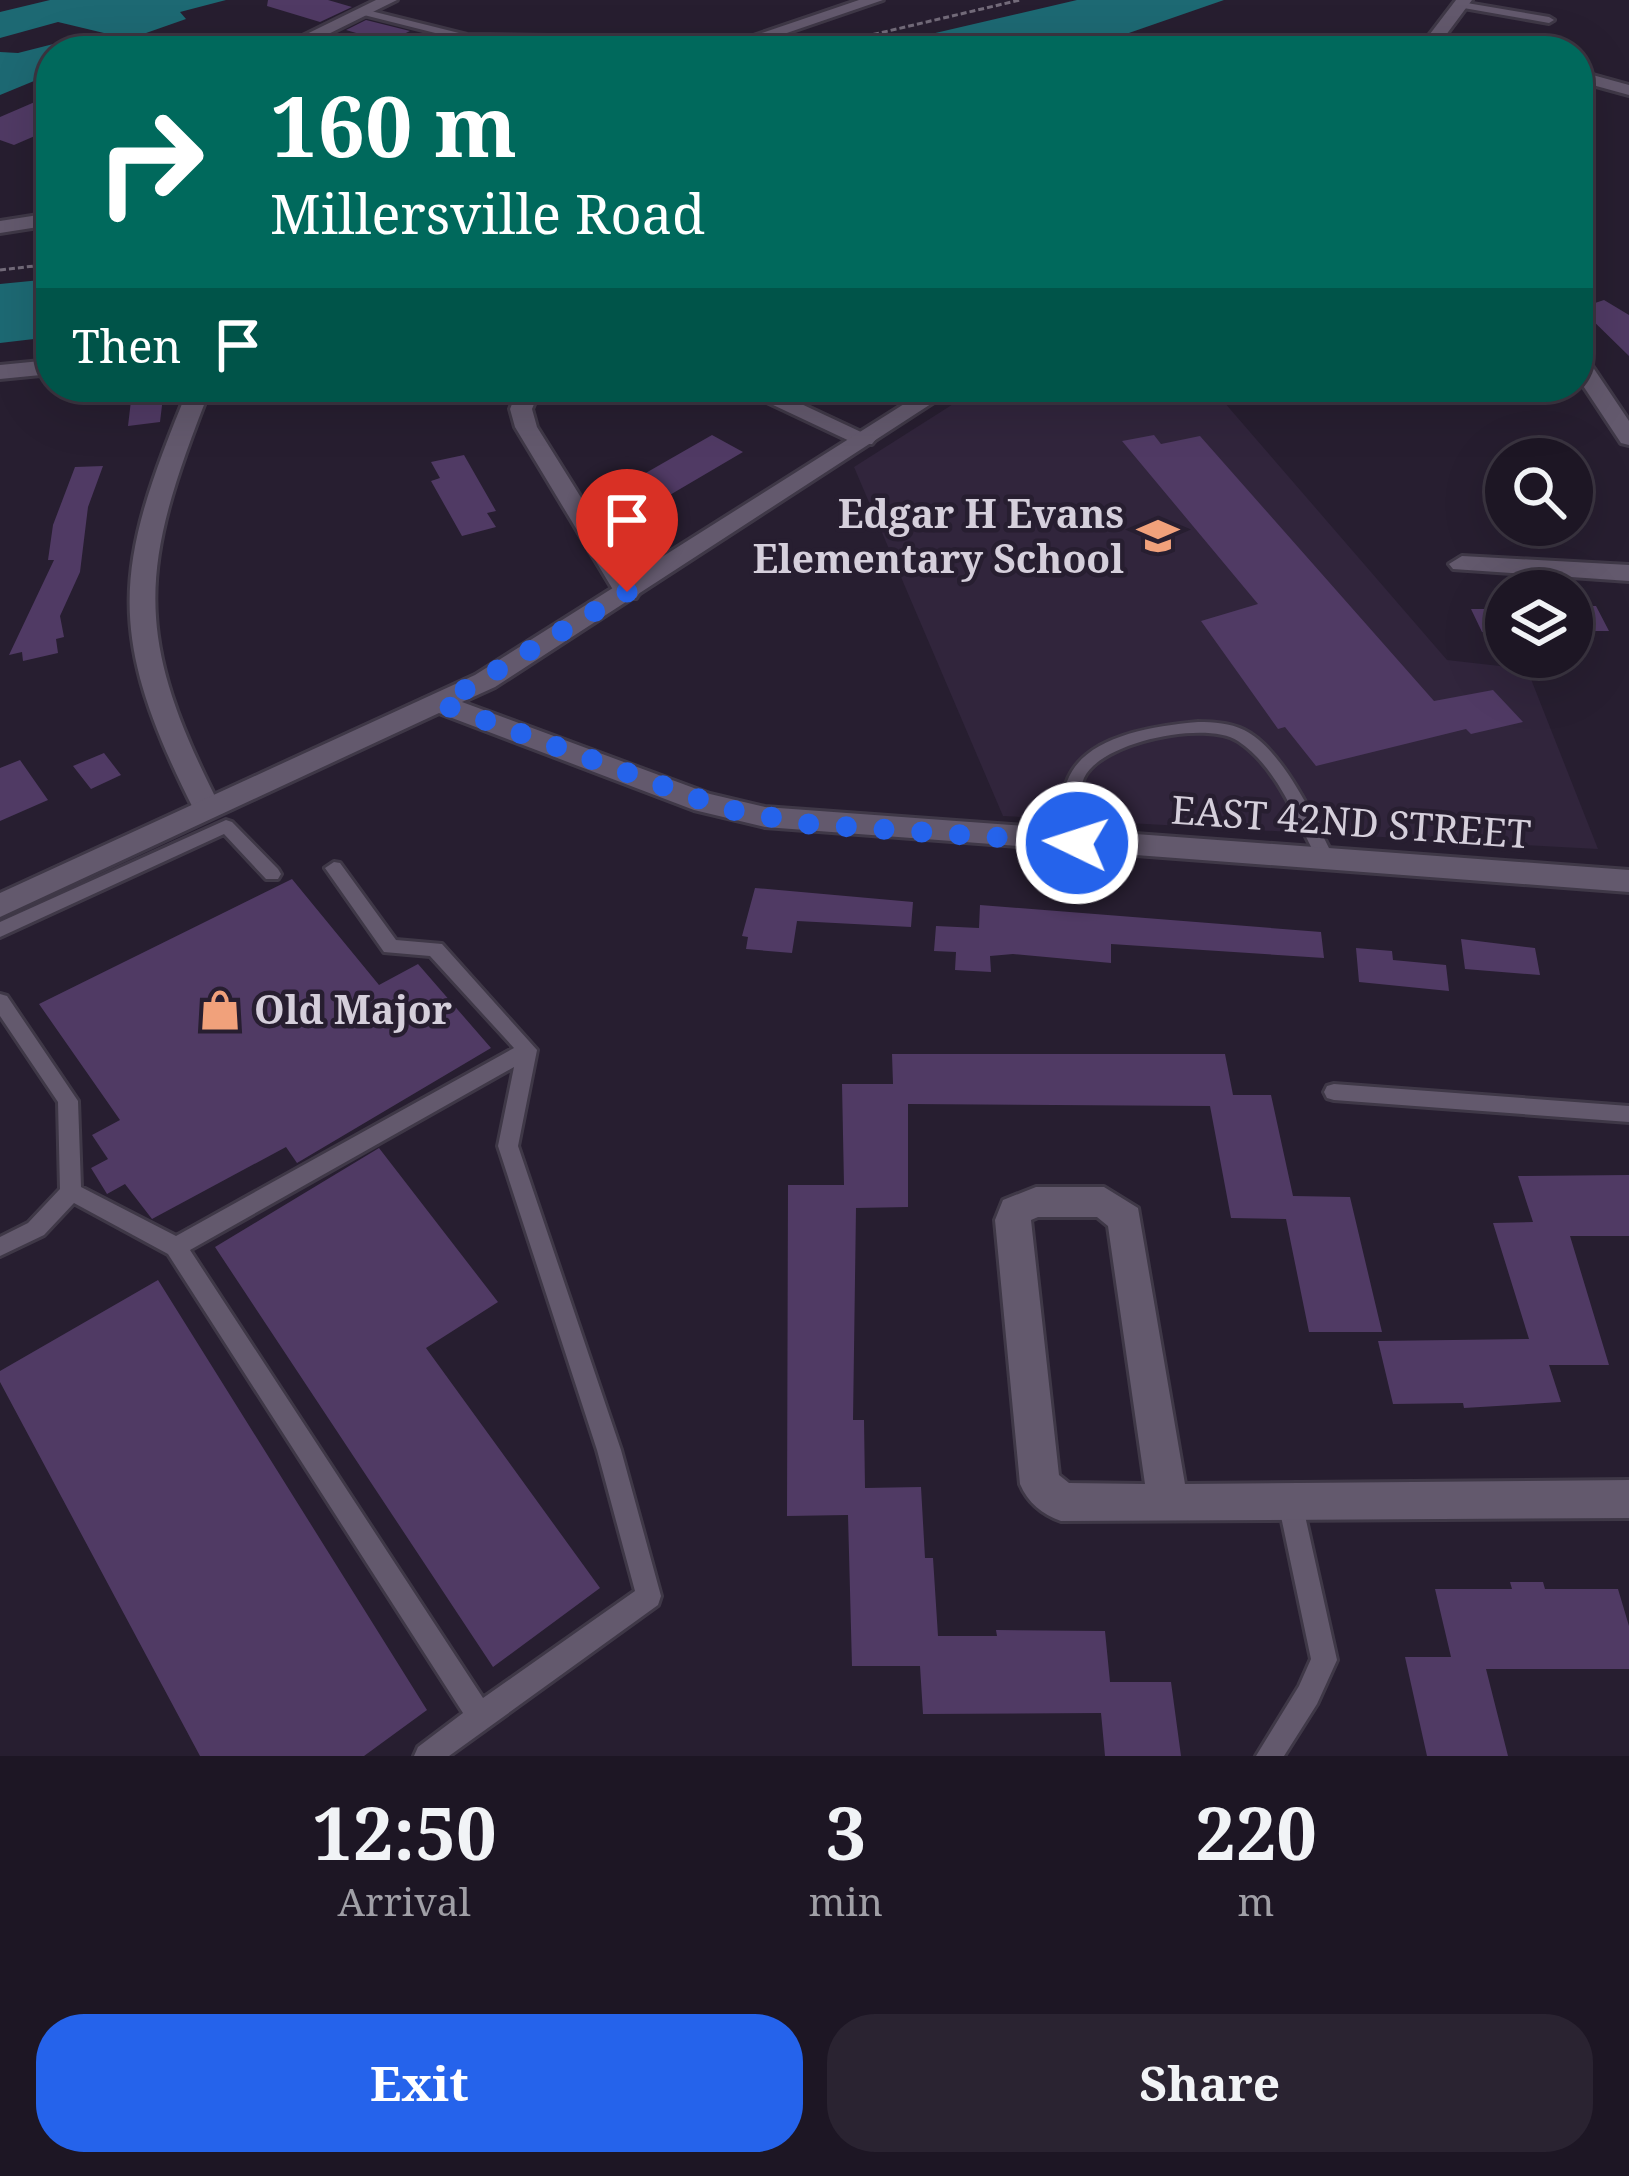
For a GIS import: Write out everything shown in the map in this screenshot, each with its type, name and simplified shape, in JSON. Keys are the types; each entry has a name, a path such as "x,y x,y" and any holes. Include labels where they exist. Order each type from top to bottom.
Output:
{"street":[{"path":"312,36 389,0"},
{"path":"763,36 875,0"},
{"path":"1437,36 1462,2"},
{"path":"1593,80 1629,90"},
{"path":"0,227 36,221"},
{"path":"0,372 36,368"},
{"path":"1593,384 1629,438"},
{"path":"194,402 153,505 141,610 145,662 159,716 208,810"},
{"path":"524,402 521,410 526,427 627,592"},
{"path":"780,402 864,439"},
{"path":"0,905 441,704 627,592 922,402"},
{"path":"1462,564 1629,573"},
{"name":"EAST 42ND STREET","path":"441,704 726,809 809,824 1629,880"},
{"path":"1168,1503 1125,1219 1104,1202 1026,1204 1012,1220 1040,1484 1061,1502 1168,1503 1629,1498"}],"lane":[{"path":"1462,2 1550,20"},
{"path":"363,12 459,36"},
{"path":"1077,843 1075,777 1091,756 1131,740 1192,727 1219,729 1251,741 1326,860"},
{"path":"0,930 226,826 272,874"},
{"path":"334,868 391,947 435,949 526,1051"},
{"path":"0,1001 68,1101 71,1192 36,1229 0,1247"},
{"path":"176,1247 526,1051"},
{"path":"427,1756 649,1596 608,1450 508,1146 526,1051"},
{"path":"1334,1092 1629,1114"},
{"path":"71,1192 176,1247 480,1716"},
{"path":"1269,1756 1308,1696 1324,1660 1290,1502"}],"path":[{"path":"849,36 950,21 1020,0"},
{"path":"0,270 36,266"}],"shaded area":[{"path":"50,0 226,0 180,12 186,19 138,36 116,36 58,22 0,38 0,12"},
{"path":"1077,0 1224,0 1120,36 922,36"},
{"path":"36,48 36,80 0,95 0,52"},
{"path":"36,280 36,339 0,343 0,284"},
{"path":"956,402 1224,402 1447,660 1485,664 1485,678 1531,678 1598,849 1003,816 854,467"}],"building":[{"path":"268,0 328,0 352,7 320,22 267,6"},
{"path":"366,20 410,31 400,36 366,36 346,30"},
{"path":"36,101 36,135 14,145 0,140 0,117"},
{"path":"1604,300 1629,315 1629,356 1593,321 1593,304"},
{"path":"131,402 162,402 160,422 128,426"},
{"path":"712,435 743,452 663,499 630,482"},
{"path":"1154,435 1161,444 1200,436 1434,701 1493,690 1523,722 1471,734 1466,729 1316,766 1285,727 1278,729 1201,621 1258,604 1122,441"},
{"path":"464,455 496,511 487,513 496,527 462,536 431,481 440,478 431,462"},
{"path":"103,466 88,507 80,572 60,616 64,637 56,639 58,653 23,661 22,652 9,655 54,560 48,560 53,525 75,467"},
{"path":"1593,606 1596,606 1609,631 1593,631"},
{"path":"1471,609 1485,609 1482,632"},
{"path":"104,753 121,775 91,789 73,766"},
{"path":"20,760 48,800 0,821 0,768"},
{"path":"292,879 379,985 418,964 491,1048 297,1163 286,1147 152,1219 125,1184 107,1194 91,1168 108,1159 92,1135 120,1120 39,1004"},
{"path":"755,888 913,902 911,927 797,921 792,953 746,949 748,937 742,936"},
{"path":"980,905 1321,932 1324,958 1111,944 1111,963 1013,954 990,956 991,972 955,970 956,952 934,951 936,926 979,928"},
{"path":"1461,939 1535,948 1540,975 1465,969"},
{"path":"1356,948 1392,951 1393,960 1446,965 1449,991 1359,982"},
{"path":"892,1054 1225,1054 1233,1095 1271,1095 1293,1196 1350,1197 1382,1332 1309,1332 1286,1219 1231,1218 1210,1106 908,1104 908,1207 856,1208 853,1420 864,1420 865,1488 921,1487 925,1558 933,1558 938,1636 997,1636 996,1630 1105,1631 1110,1682 1171,1682 1181,1756 1105,1756 1101,1713 923,1714 920,1666 852,1666 848,1515 787,1516 788,1185 844,1185 842,1084 893,1084"},
{"path":"379,1148 498,1302 426,1348 600,1588 493,1667 215,1247"},
{"path":"1629,1175 1629,1236 1570,1236 1609,1365 1549,1365 1561,1402 1464,1408 1463,1403 1393,1404 1378,1341 1529,1339 1493,1223 1533,1222 1518,1176"},
{"path":"158,1280 427,1710 364,1756 200,1756 0,1382 0,1371"},
{"path":"1510,1582 1543,1582 1545,1589 1618,1589 1629,1626 1629,1669 1486,1669 1508,1756 1427,1756 1405,1657 1451,1657 1435,1589 1512,1589"}],"place":[{"name":"Edgar H Evans Elementary School","path":"1158,536"},
{"name":"Old Major","path":"220,1010"}],"route":[{"path":"627,592 441,704 726,809 809,824 1077,843"}]}
